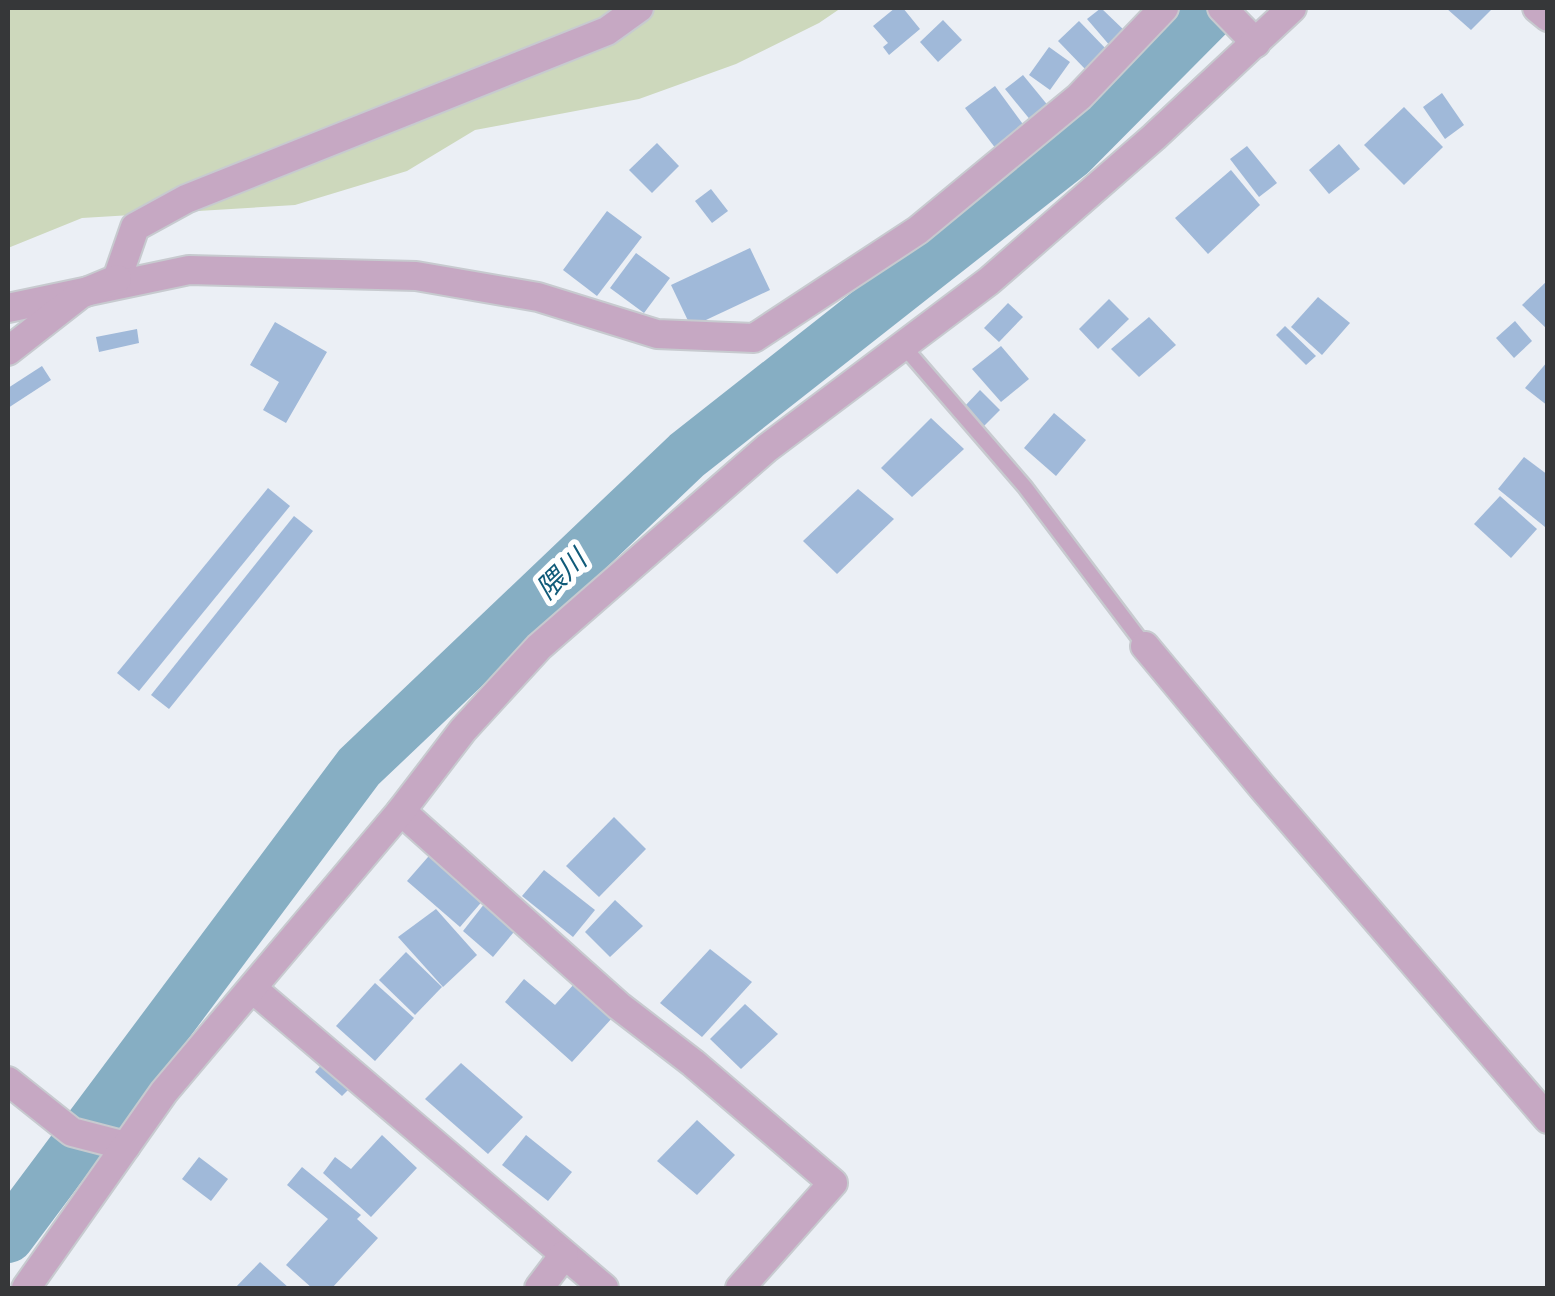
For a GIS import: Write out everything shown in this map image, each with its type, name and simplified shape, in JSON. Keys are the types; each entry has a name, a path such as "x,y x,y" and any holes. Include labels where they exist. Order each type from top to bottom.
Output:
{"street":[{"path":"8,351 81,294 117,279 134,227 186,198 607,32 639,8"},
{"path":"8,308 189,270 416,276 538,297 657,334 754,338 918,230 1079,96 1164,8"},
{"path":"26,1288 164,1092 402,811 464,730 538,647 768,448 989,281 1240,26 1292,8"},
{"path":"1536,8 1548,18"},
{"path":"1146,646 1548,1120"},
{"path":"402,811 619,1006 833,1182 740,1288"},
{"path":"252,989 604,1288"},
{"path":"8,1080 72,1132 126,1146"},
{"path":"539,1288 564,1256"}],"lane":[{"path":"904,348 1024,487 1146,646"}],"green space":[{"path":"8,8 841,8 736,64 639,99 475,130 407,171 295,205 82,218 8,248"}],"building":[{"path":"895,8 903,8 920,29 889,55 883,47 888,43 873,26"},
{"path":"1101,8 1127,33 1111,47 1087,19"},
{"path":"1446,8 1493,8 1471,30"},
{"path":"943,20 962,40 938,62 920,42"},
{"path":"1079,21 1108,51 1086,70 1058,41"},
{"path":"1049,47 1070,62 1050,90 1029,75"},
{"path":"1023,75 1050,108 1032,122 1005,89"},
{"path":"995,86 1025,127 996,149 965,108"},
{"path":"1442,93 1464,125 1445,139 1423,107"},
{"path":"1404,107 1443,147 1404,185 1364,145"},
{"path":"657,143 679,166 652,193 629,170"},
{"path":"1339,144 1360,169 1329,194 1309,170"},
{"path":"1247,146 1277,183 1259,197 1230,159"},
{"path":"1231,170 1260,205 1208,254 1175,218"},
{"path":"711,189 728,211 712,223 695,201"},
{"path":"607,211 642,237 597,296 563,270"},
{"path":"750,248 770,290 691,327 671,285"},
{"path":"636,253 670,278 644,313 610,288"},
{"path":"1548,280 1548,330 1522,305"},
{"path":"1318,297 1350,323 1322,355 1291,327"},
{"path":"1109,299 1129,319 1098,349 1079,329"},
{"path":"1008,303 1023,317 999,342 984,328"},
{"path":"1149,317 1176,345 1139,377 1111,349"},
{"path":"1515,321 1532,341 1514,358 1496,338"},
{"path":"275,322 327,352 286,423 263,410 279,382 250,365"},
{"path":"1285,326 1316,356 1306,365 1276,335"},
{"path":"137,329 139,343 99,352 96,337"},
{"path":"1001,346 1029,379 1001,402 972,369"},
{"path":"1548,361 1548,406 1525,388"},
{"path":"42,366 51,380 8,408 8,388"},
{"path":"980,390 1000,410 984,426 964,407"},
{"path":"1054,413 1086,440 1056,476 1024,448"},
{"path":"931,418 964,449 912,497 881,468"},
{"path":"1524,457 1548,475 1545,527 1498,489"},
{"path":"268,488 290,506 139,691 117,673"},
{"path":"858,489 894,519 837,574 803,541"},
{"path":"1500,496 1537,529 1511,558 1474,524"},
{"path":"294,516 313,531 169,709 151,695"},
{"path":"614,817 646,849 599,897 566,866"},
{"path":"435,849 491,891 460,927 407,881"},
{"path":"544,870 595,910 573,937 522,896"},
{"path":"492,894 524,920 493,957 463,931"},
{"path":"615,900 643,926 610,957 585,932"},
{"path":"436,909 477,955 443,987 398,937"},
{"path":"710,949 752,982 702,1037 660,1003"},
{"path":"406,952 442,987 415,1015 379,980"},
{"path":"524,979 555,1005 575,983 613,1017 572,1062 505,1002"},
{"path":"375,983 414,1018 375,1061 336,1026"},
{"path":"745,1004 778,1034 741,1069 710,1039"},
{"path":"328,1058 355,1083 342,1096 315,1072"},
{"path":"461,1063 523,1117 488,1154 425,1099"},
{"path":"697,1120 735,1155 697,1195 657,1161"},
{"path":"382,1135 417,1168 371,1217 323,1173 335,1157 351,1169"},
{"path":"526,1135 572,1172 548,1201 502,1165"},
{"path":"199,1157 228,1179 211,1201 182,1179"},
{"path":"302,1167 361,1215 357,1219 378,1238 332,1288 312,1288 286,1265 328,1219 287,1185"},
{"path":"260,1262 289,1288 235,1288"}],"waterway":[{"name":"隈川","path":"8,1237 359,767 687,455 1071,153 1215,8"}]}
